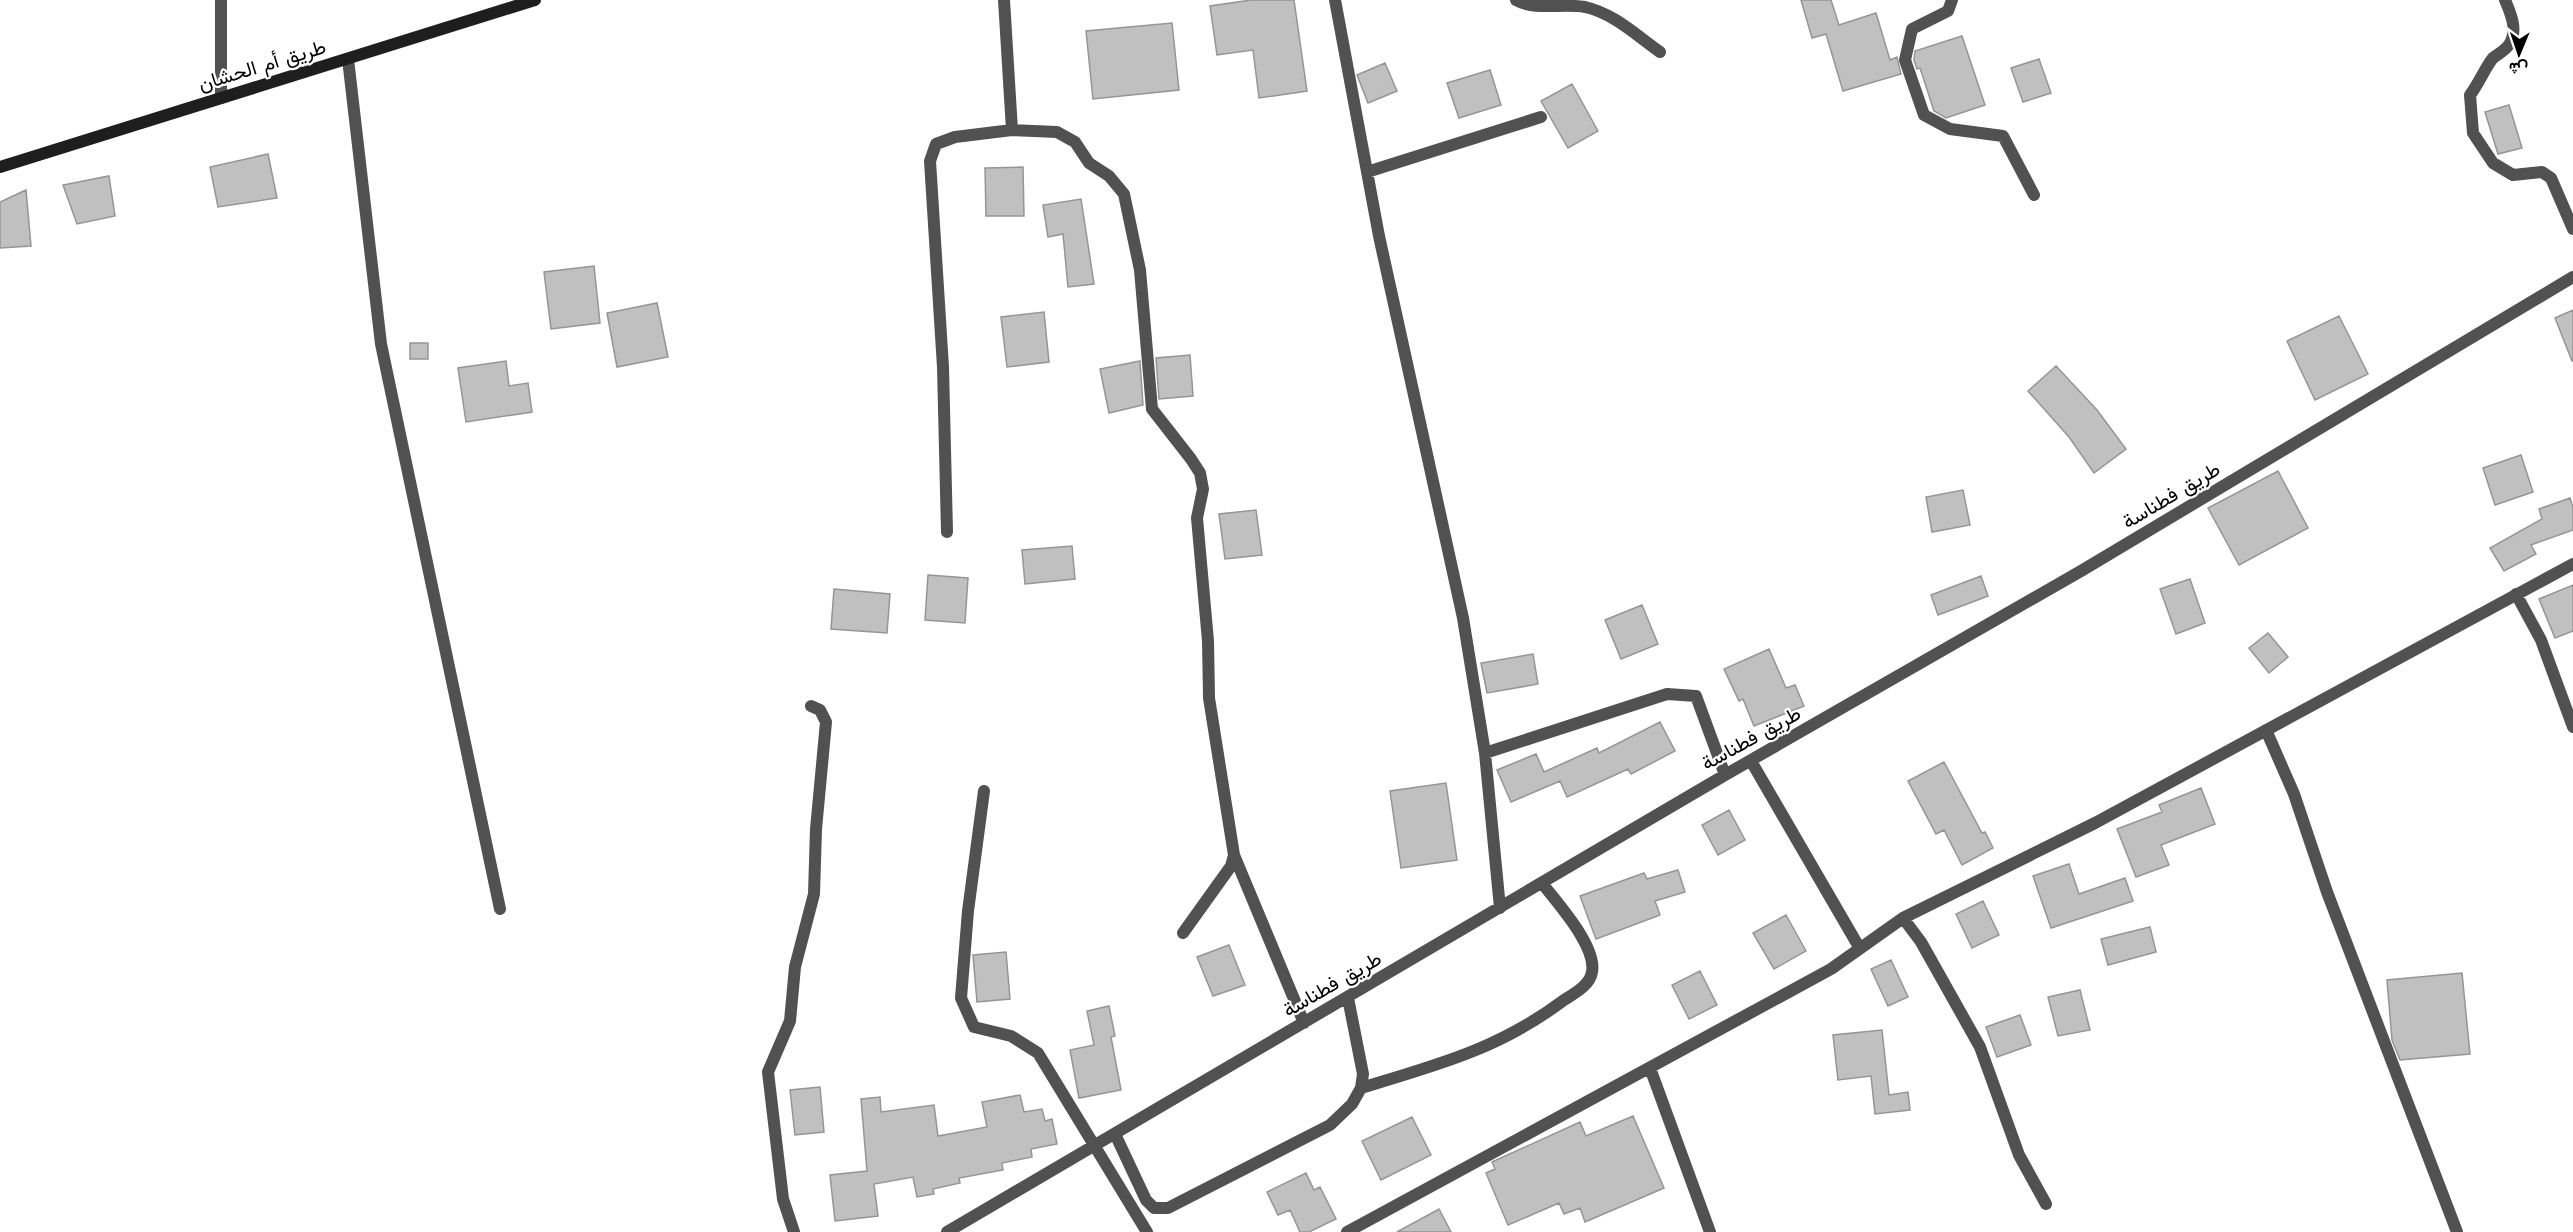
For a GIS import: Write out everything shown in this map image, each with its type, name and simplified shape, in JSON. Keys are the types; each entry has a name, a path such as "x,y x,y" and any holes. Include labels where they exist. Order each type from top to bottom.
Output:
{"street":[{"path":"221,0 221,98"},
{"name":"طريق أم الحشان","path":"0,167 535,0"},
{"path":"1004,0 1012,130"},
{"path":"1335,0 1367,172 1463,618 1485,753 1500,908"},
{"path":"1516,0 1539,5 1583,7 1606,13 1660,52"},
{"path":"1952,0 1948,11 1912,29 1905,60 1924,115 1950,129 2004,136 2034,195"},
{"path":"2505,0 2512,18 2514,37 2508,47 2492,60 2483,79 2470,95 2473,133 2493,163 2513,175 2541,172 2551,178 2573,230"},
{"path":"348,59 381,344 500,909"},
{"path":"1367,172 1541,117"},
{"path":"947,532 943,367 930,160 936,144 955,137 1012,130 1057,132 1075,142 1089,163 1109,176 1124,194 1140,270 1152,409 1200,473 1203,489 1197,518 1208,640 1209,698 1234,855 1304,1023"},
{"name":"طريق فطناسة","path":"947,1232 1226,1066 1348,999 1725,775 2102,559 2573,277"},
{"path":"1347,1232 1831,969 1903,918 2095,823 2573,564"},
{"path":"2516,594 2541,640 2573,727"},
{"path":"1485,753 1667,694 1686,694 1696,696 1725,775"},
{"path":"794,1232 783,1199 768,1072 790,1021 795,967 814,894 816,829 826,722 820,710 811,706"},
{"path":"2266,730 2294,794 2327,892 2457,1232"},
{"path":"1751,761 1859,947"},
{"path":"984,791 968,911 961,998 974,1027 1011,1035 1038,1053 1147,1232"},
{"path":"1183,933 1231,866 1234,855"},
{"path":"1361,1088 1464,1058 1534,1023 1589,982 1593,970 1587,944 1542,883"},
{"path":"1903,918 1926,951 1980,1047 2019,1155 2046,1204"},
{"path":"1115,1134 1146,1200 1154,1208 1168,1208 1330,1125 1352,1104 1361,1088 1363,1074 1348,999"},
{"path":"1650,1068 1710,1232"}],"building":[{"path":"1251,0 1294,0 1307,91 1259,98 1253,50 1217,55 1210,6"},
{"path":"1801,0 1831,0 1839,25 1876,13 1890,60 1897,57 1901,74 1843,91 1826,34 1812,38"},
{"path":"1172,23 1179,90 1093,99 1086,31"},
{"path":"1962,36 1985,105 1946,118 1934,111 1920,68 1917,69 1914,60 1915,51"},
{"path":"2039,59 2051,93 2023,102 2011,68"},
{"path":"1385,63 1397,91 1368,103 1357,75"},
{"path":"1490,70 1501,105 1459,118 1447,83"},
{"path":"1572,84 1598,131 1568,148 1541,101"},
{"path":"2509,105 2522,148 2498,154 2485,112"},
{"path":"268,154 277,198 218,207 210,167"},
{"path":"1023,167 1024,216 986,216 985,168"},
{"path":"109,176 115,216 77,224 63,185"},
{"path":"26,190 31,246 0,248 0,202"},
{"path":"1081,199 1094,284 1068,287 1063,234 1048,237 1043,205"},
{"path":"594,266 600,323 551,329 544,272"},
{"path":"657,303 668,357 617,367 607,313"},
{"path":"2573,310 2573,361 2572,361 2555,318"},
{"path":"1044,312 1049,362 1007,367 1001,317"},
{"path":"2339,316 2368,374 2315,400 2287,341"},
{"path":"410,343 428,343 428,359 410,359"},
{"path":"1190,355 1193,396 1159,399 1156,358"},
{"path":"506,361 509,386 528,383 532,412 466,422 458,368"},
{"path":"1140,361 1143,405 1109,413 1100,369"},
{"path":"2056,366 2097,410 2126,449 2094,473 2069,437 2028,391"},
{"path":"2521,455 2533,492 2495,505 2483,468"},
{"path":"2278,471 2308,528 2239,565 2208,508"},
{"path":"1963,490 1970,525 1932,532 1926,497"},
{"path":"2570,498 2573,507 2573,530 2531,545 2536,554 2504,571 2490,548 2542,519 2539,509"},
{"path":"1256,510 1262,555 1225,559 1219,514"},
{"path":"1072,546 1075,579 1025,584 1022,550"},
{"path":"928,575 968,578 965,623 925,620"},
{"path":"1981,576 1988,596 1938,615 1931,595"},
{"path":"2190,579 2205,623 2176,634 2160,589"},
{"path":"2573,585 2573,631 2555,638 2539,599"},
{"path":"834,589 890,594 887,633 831,629"},
{"path":"1642,605 1658,644 1621,659 1605,620"},
{"path":"2268,633 2288,657 2269,673 2249,648"},
{"path":"1769,649 1786,688 1795,685 1804,706 1754,726 1743,699 1739,701 1724,669"},
{"path":"1533,654 1538,684 1487,693 1481,663"},
{"path":"1660,722 1675,751 1631,774 1628,769 1567,797 1560,781 1511,802 1497,770 1536,754 1544,772 1597,748 1599,753"},
{"path":"1944,762 1982,833 1985,832 1993,848 1962,865 1944,830 1936,834 1908,781"},
{"path":"1446,783 1457,860 1401,868 1390,791"},
{"path":"2201,788 2215,824 2161,845 2169,865 2136,877 2117,829 2162,812 2159,805"},
{"path":"1729,810 1745,840 1718,855 1702,825"},
{"path":"2069,864 2079,894 2125,878 2133,901 2051,928 2033,876"},
{"path":"1678,870 1685,892 1655,901 1660,915 1596,939 1580,896 1644,873 1647,879"},
{"path":"1983,901 1999,935 1972,948 1956,914"},
{"path":"1786,915 1806,951 1774,969 1753,933"},
{"path":"2150,927 2156,952 2108,965 2101,939"},
{"path":"1229,945 1245,985 1213,996 1197,957"},
{"path":"1006,952 1010,999 977,1002 973,955"},
{"path":"1891,960 1908,997 1888,1006 1871,969"},
{"path":"1700,971 1717,1005 1689,1019 1672,985"},
{"path":"2462,973 2470,1054 2400,1060 2392,1040 2387,980"},
{"path":"2080,990 2090,1030 2058,1036 2048,997"},
{"path":"1109,1006 1115,1036 1111,1037 1121,1090 1079,1098 1070,1050 1094,1045 1087,1011"},
{"path":"2020,1015 2031,1045 1997,1057 1986,1027"},
{"path":"1882,1030 1889,1095 1908,1092 1910,1110 1875,1114 1871,1076 1838,1080 1833,1035"},
{"path":"820,1087 824,1132 795,1135 790,1090"},
{"path":"1020,1095 1024,1112 1042,1109 1045,1121 1052,1119 1057,1144 1031,1149 1032,1157 1002,1163 1003,1170 959,1178 960,1183 933,1189 934,1194 917,1197 913,1177 874,1184 878,1216 835,1221 830,1175 867,1171 861,1099 880,1097 881,1112 934,1105 938,1136 987,1127 982,1102"},
{"path":"1633,1116 1664,1188 1585,1222 1580,1208 1564,1214 1559,1203 1508,1225 1486,1173 1495,1169 1492,1162 1580,1122 1586,1136"},
{"path":"1412,1117 1431,1155 1381,1180 1362,1141"},
{"path":"1306,1173 1314,1190 1320,1187 1336,1219 1309,1232 1300,1232 1290,1210 1278,1215 1267,1192"},
{"path":"1439,1209 1451,1232 1397,1232"}]}
